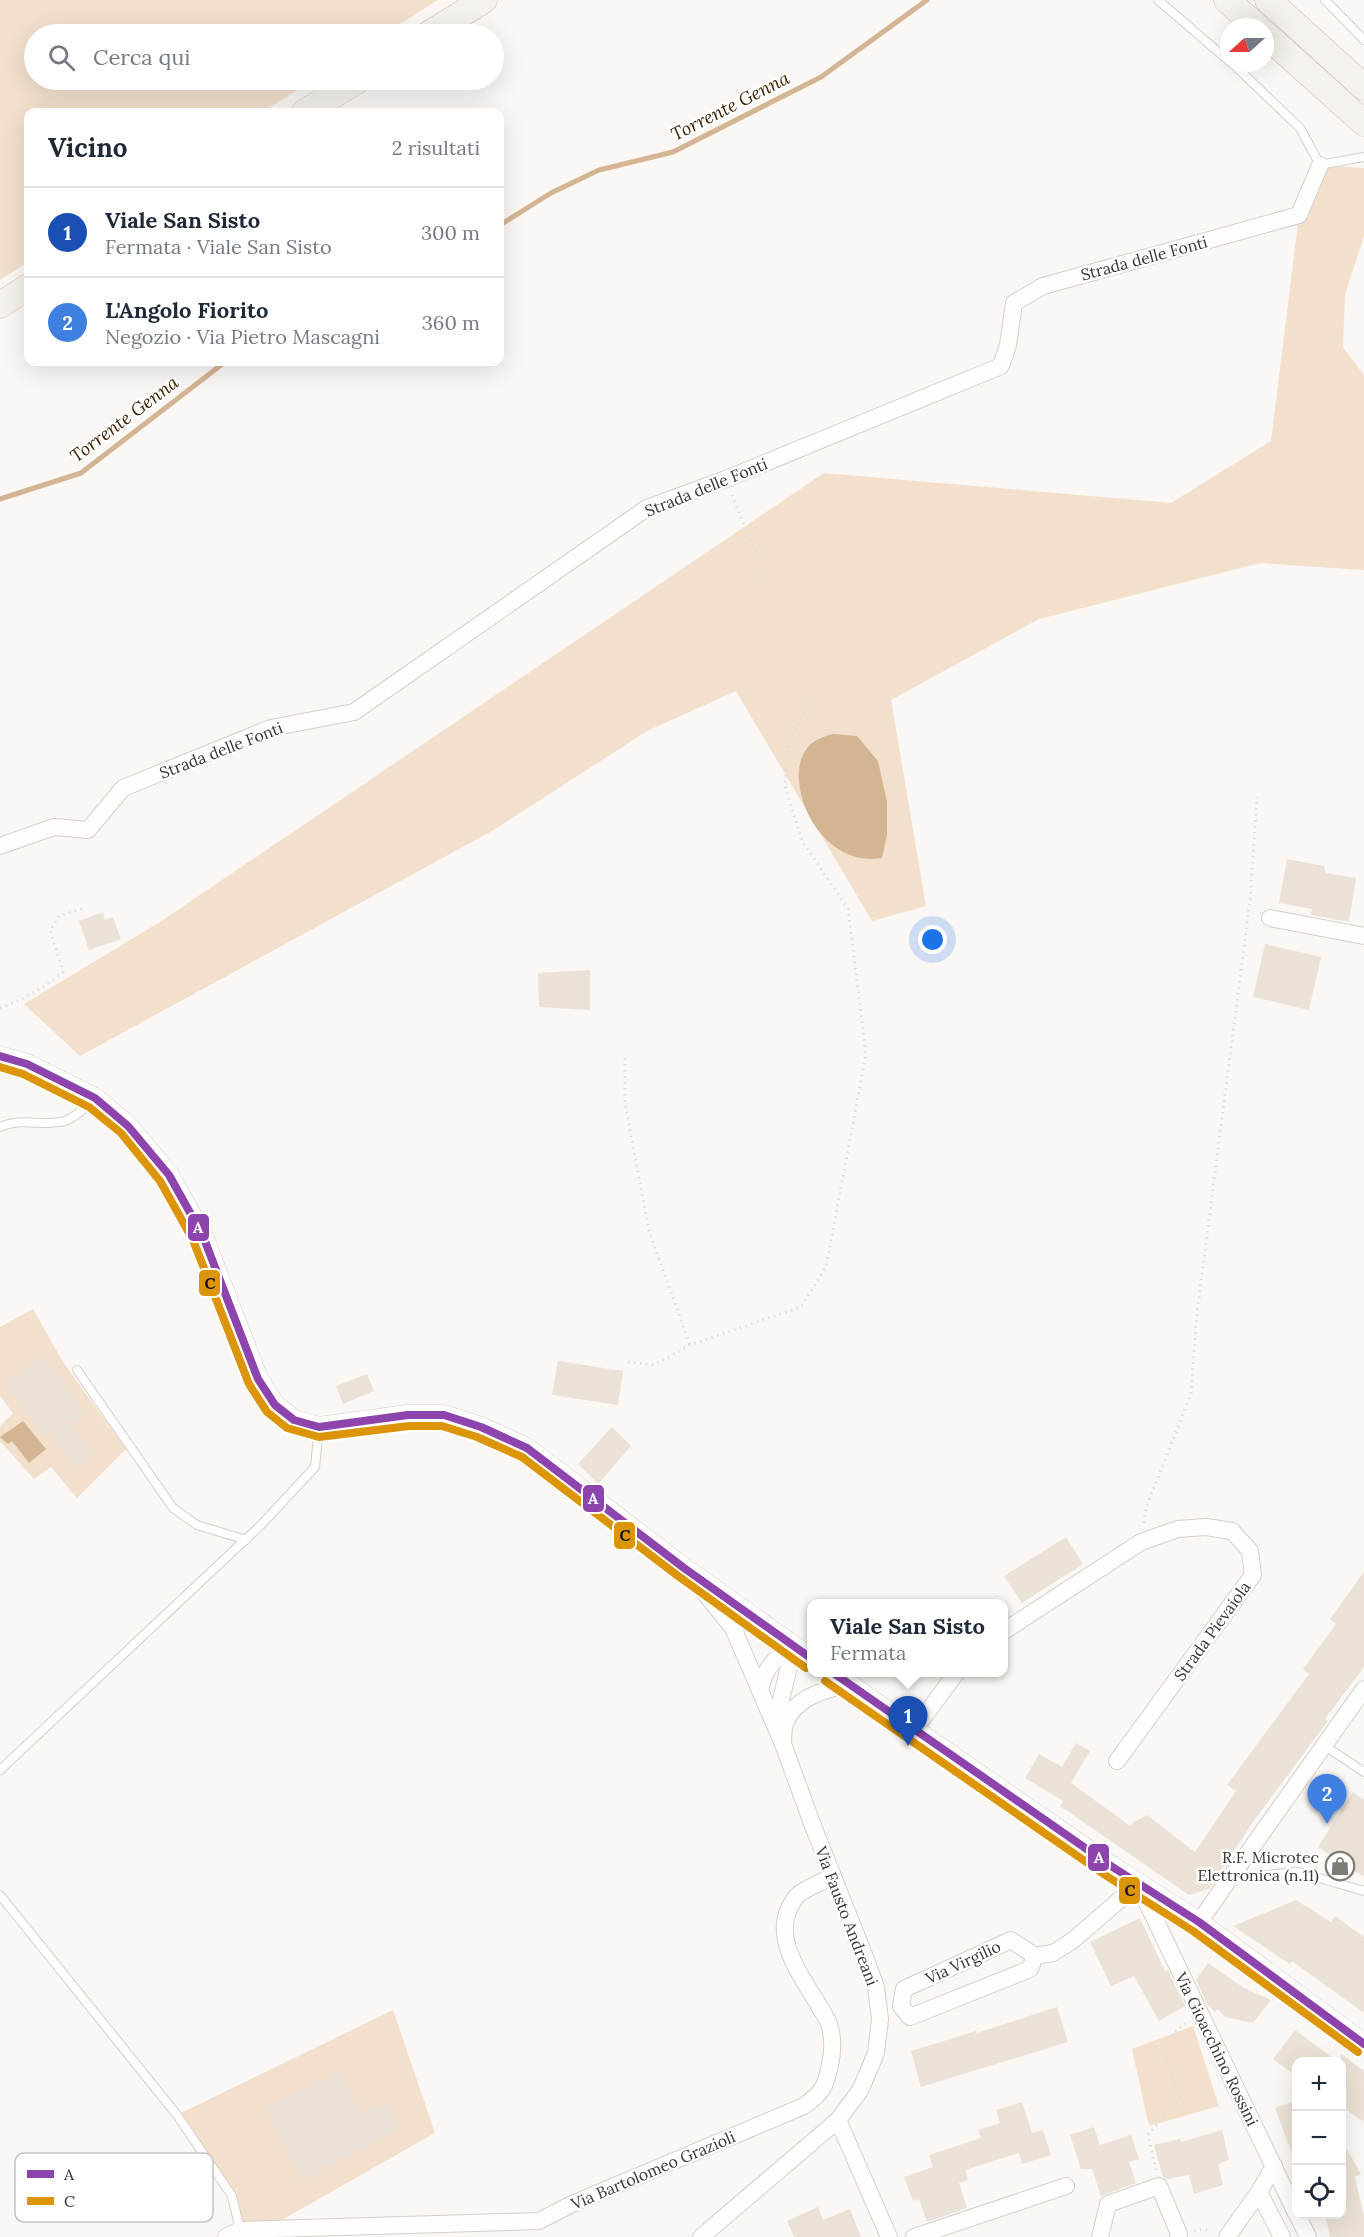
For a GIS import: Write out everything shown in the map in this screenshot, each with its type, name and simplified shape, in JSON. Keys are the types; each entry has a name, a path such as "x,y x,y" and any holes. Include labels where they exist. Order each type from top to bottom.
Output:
{"main road":[{"path":"445,24 484,0"},
{"path":"1227,0 1247,18"},
{"path":"1268,0 1364,87"},
{"path":"1274,42 1364,123"},
{"path":"312,108 341,90"},
{"path":"0,305 24,290"}],"street":[{"name":"Strada delle Fonti","path":"0,846 54,827 88,830 123,788 271,728 354,712 647,508 726,479 1001,366 1008,345 1014,303 1043,286 1299,215 1320,165"},
{"path":"1270,918 1364,936"},
{"path":"0,1056 27,1064 95,1098 128,1126 169,1175 203,1236 258,1379 275,1405 294,1420 319,1427 408,1415 444,1414 481,1427 527,1448 684,1569 807,1655"},
{"name":"Strada Pievaiola","path":"1008,1628 1141,1542 1178,1529 1206,1527 1232,1532 1250,1551 1253,1575 1117,1761"},
{"name":"Via Fausto Andreani","path":"684,1569 733,1628 783,1744 876,1987 880,2019 876,2053 859,2092 838,2120 701,2237"},
{"path":"760,1691 763,1676 774,1659 794,1646"},
{"name":"Via Fausto Andreani","path":"783,1744 785,1723 780,1704 794,1646"},
{"path":"838,1677 1138,1884 1199,1923 1364,2044"},
{"path":"914,1730 953,1677"},
{"path":"785,1723 804,1700 820,1691 849,1684"},
{"path":"1199,1923 1233,1878 1364,1689"},
{"name":"Via Bartolomeo Grazioli","path":"233,2234 539,2221 572,2204 804,2106 819,2095 826,2081 831,2058 831,2040 829,2023 787,1952 785,1935 787,1915 798,1895 833,1876"},
{"path":"1035,1956 1053,1953 1072,1941 1138,1884"},
{"name":"Via Gioacchino Rossini","path":"1138,1884 1292,2204"},
{"name":"Via Virgilio","path":"1011,1940 1035,1956 1030,1969 910,2017 901,2006 904,1989 1011,1940"},
{"path":"838,2120 889,2237"},
{"path":"1227,2237 1259,2193 1274,2166"},
{"path":"914,2237 1066,2186"},
{"path":"1100,2237 1108,2204 1159,2186 1179,2234 1178,2237"},
{"path":"1259,2193 1282,2237"},
{"name":"Via Gioacchino Rossini","path":"1299,2219 1308,2237"}],"lane":[{"path":"1158,0 1220,53"},
{"path":"1325,0 1364,40"},
{"path":"1241,72 1300,128 1320,165 1364,157"},
{"path":"0,1127 10,1122 64,1121 77,1115 95,1098"},
{"path":"77,1370 173,1508 197,1525 246,1540"},
{"path":"0,1770 246,1540 315,1467 319,1427"},
{"path":"1325,1746 1364,1772"},
{"path":"1233,1878 1298,1872 1364,1891"},
{"path":"0,1895 177,2115 203,2153"},
{"path":"213,2168 232,2196 233,2234"}],"path":[{"path":"726,479 769,585"},
{"path":"628,1362 654,1365 690,1345 801,1307 826,1267 866,1054 848,909 802,841 785,786 787,749 813,692"},
{"path":"1141,1542 1146,1508 1191,1394 1197,1313 1251,900 1257,797"},
{"path":"0,1008 20,1001 63,972 50,930 59,916 84,908"},
{"path":"625,1058 625,1103 649,1231 690,1345"},
{"path":"1159,2186 1148,2135 1179,2098 1164,2049 1173,2034 1199,2012"}],"shaded area":[{"path":"0,0 438,0 400,24 24,24 24,90 298,90 268,108 24,108 24,265 0,280"},
{"path":"1320,165 1364,168 1364,236 1345,294 1343,347 1364,375 1364,570 1260,563 1039,619 891,700 926,906 872,921 736,691 647,731 492,831 80,1056 24,1004 160,922 824,473 1171,503 1271,441 1299,215"},
{"path":"833,734 857,736 878,761 887,802 887,835 882,858 866,859 837,848 815,826 807,812 799,782 801,759 813,742"},
{"path":"33,1309 63,1362 126,1449 77,1498 51,1467 34,1479 0,1441 0,1426 13,1413 0,1396 0,1327"},
{"path":"23,1421 46,1449 29,1463 12,1441 8,1444 0,1437"},
{"path":"393,2010 435,2133 264,2230 240,2230 232,2196 213,2168 213,2153 203,2153 177,2115"},
{"path":"1193,2026 1219,2106 1149,2126 1132,2049"}],"building":[{"path":"1287,859 1324,866 1326,873 1356,878 1349,922 1311,915 1312,909 1279,903"},
{"path":"103,912 105,920 113,917 121,939 89,950 79,921"},
{"path":"1265,944 1321,957 1309,1010 1253,997"},
{"path":"590,970 590,1010 539,1007 538,973"},
{"path":"45,1356 85,1414 71,1423 93,1455 74,1467 50,1432 42,1437 5,1383"},
{"path":"558,1361 623,1371 618,1405 552,1395"},
{"path":"367,1374 374,1391 343,1404 336,1386"},
{"path":"612,1427 631,1446 598,1484 578,1464"},
{"path":"1066,1537 1083,1564 1022,1603 1004,1576"},
{"path":"1364,1572 1364,1667 1325,1719 1328,1721 1255,1819 1209,1889 1189,1895 1060,1806 1063,1801 1025,1778 1039,1754 1062,1767 1076,1743 1090,1751 1071,1783 1129,1825 1147,1815 1195,1852 1236,1791 1227,1785 1309,1674 1303,1669 1336,1624 1330,1619"},
{"path":"1353,1792 1364,1800 1364,1877 1318,1847"},
{"path":"1296,1900 1331,1922 1335,1916 1364,1937 1364,2013 1292,1961 1290,1964 1233,1926"},
{"path":"1140,1918 1165,1971 1168,1970 1185,2006 1159,2021 1134,1976 1111,1986 1090,1942"},
{"path":"1208,1963 1244,1988 1271,2000 1253,2023 1225,2017 1218,2009 1215,2012 1207,2004 1196,1980"},
{"path":"1057,2007 1068,2042 921,2087 911,2051 976,2031 977,2033"},
{"path":"1295,2030 1332,2057 1292,2057 1292,2073 1273,2059"},
{"path":"1346,2058 1364,2071 1364,2122 1346,2109"},
{"path":"340,2071 359,2114 386,2102 399,2129 303,2180 265,2107"},
{"path":"1022,2102 1032,2133 1043,2130 1051,2155 1022,2164 1019,2153 965,2170 968,2180 959,2183 967,2208 927,2222 919,2199 913,2201 904,2177 933,2167 929,2155 981,2138 978,2130 1000,2123 996,2110"},
{"path":"1292,2102 1292,2154 1275,2108"},
{"path":"1094,2127 1100,2145 1131,2135 1139,2159 1129,2162 1136,2183 1101,2196 1092,2169 1081,2169 1070,2135"},
{"path":"1222,2130 1229,2160 1218,2164 1223,2185 1194,2194 1189,2175 1167,2179 1163,2177 1154,2145 1180,2139 1181,2142"},
{"path":"1346,2148 1361,2174 1355,2177 1364,2217 1364,2237 1330,2237 1326,2219 1346,2219"},
{"path":"818,2207 823,2220 850,2209 861,2237 794,2237 787,2221"}],"waterway":[{"name":"Torrente Genna","path":"504,222 551,193 599,170 673,152 821,77 927,0"},
{"name":"Torrente Genna","path":"0,499 81,473 220,366"}],"transit line":[{"name":"A","path":"0,1056 27,1064 95,1098 128,1126 169,1175 203,1236 258,1379 275,1405 294,1420 319,1427 408,1415 444,1415 481,1427 527,1448 684,1568 807,1655"},
{"name":"C","path":"0,1067 23,1074 89,1107 121,1133 160,1181 193,1240 249,1384 267,1412 287,1428 319,1437 409,1426 442,1426 477,1437 522,1457 678,1576 806,1668"},
{"name":"A","path":"839,1677 1111,1866 1199,1922 1364,2044"},
{"name":"C","path":"825,1681 1105,1875 1193,1931 1358,2052"}],"place":[{"name":"Viale San Sisto","path":"908,1746"},
{"name":"L'Angolo Fiorito","path":"1327,1824"},
{"name":"R.F. Microtec Elettronica (n.11)","path":"1340,1866"}]}
